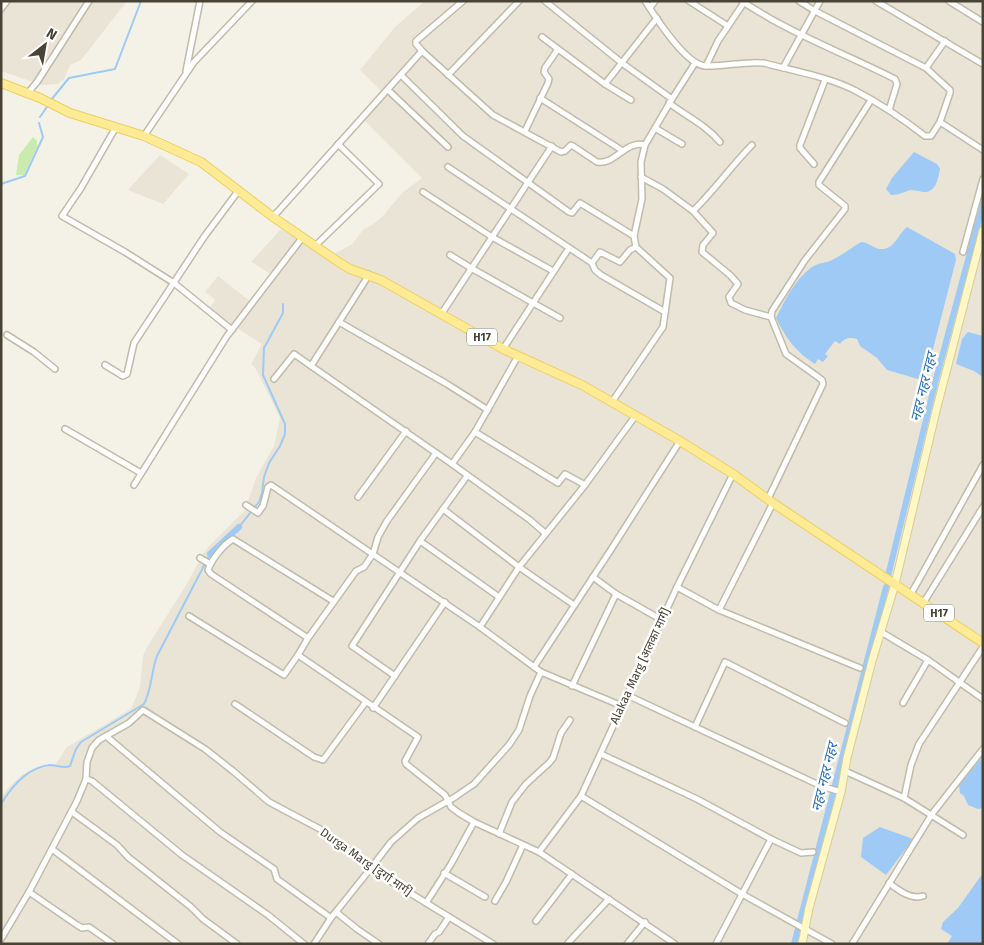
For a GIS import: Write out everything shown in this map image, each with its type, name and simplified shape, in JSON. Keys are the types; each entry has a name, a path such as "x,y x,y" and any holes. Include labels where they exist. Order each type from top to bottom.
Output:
{"main road":[{"name":"H17","path":"1,83 86,119 144,136 201,162 302,238 350,269 381,280 503,349 582,385 680,440 894,584 924,602 982,643"}],"street":[{"path":"1,9 7,1"},
{"path":"26,94 37,82 88,1"},
{"path":"186,74 200,1"},
{"path":"144,136 194,62 252,1"},
{"path":"464,1 416,41 416,44 493,115 563,152 568,147 573,146 597,162 602,163 610,160 632,145 645,145"},
{"path":"448,75 519,1"},
{"path":"545,1 702,125 720,142"},
{"path":"646,1 670,38 695,63 706,66 754,62 825,80 855,91 889,110 924,136 931,136 940,122 950,90 926,68 814,11 799,1"},
{"path":"650,8 655,1"},
{"path":"689,1 728,26"},
{"path":"783,68 820,1"},
{"path":"876,1 983,64"},
{"path":"949,1 983,22"},
{"path":"706,66 718,41 744,2 801,36 830,50 858,60 895,79 897,84 889,110"},
{"path":"605,84 657,18"},
{"path":"542,37 605,84 631,100"},
{"path":"926,68 945,42"},
{"path":"525,131 548,83 549,79 544,72 545,68 558,49"},
{"path":"273,217 422,51"},
{"path":"612,402 663,326 670,278 636,247 634,236 642,199 641,162 645,145 670,101 695,63"},
{"path":"401,75 463,136 569,212 572,213 580,203 634,236"},
{"path":"814,164 800,148 800,145 825,80"},
{"path":"388,90 448,147"},
{"path":"540,98 623,151"},
{"path":"719,610 771,501 823,384 822,380 786,354 770,317 778,300 805,260 845,210 845,206 819,185 819,182 870,100"},
{"path":"940,122 983,150"},
{"path":"116,127 81,188 62,216 174,283 232,330"},
{"path":"655,128 682,144"},
{"path":"315,246 379,184 338,144"},
{"path":"693,211 721,182 739,157 752,145"},
{"path":"442,313 552,146"},
{"path":"448,167 592,263 595,270 601,276 665,312"},
{"path":"641,177 663,189 693,211 713,233 702,245 702,252 738,284 729,297 731,303 746,310 770,317"},
{"path":"963,252 983,179"},
{"path":"105,365 123,376 127,374 134,343 204,237 239,190"},
{"path":"423,192 492,236 553,271"},
{"path":"802,944 804,927 872,661 894,584 983,230"},
{"path":"134,485 232,330 302,238"},
{"path":"592,263 600,252 620,262 630,250 636,247"},
{"path":"503,349 569,248"},
{"path":"450,255 560,318"},
{"path":"311,366 366,281 368,274"},
{"path":"339,322 447,384 488,410"},
{"path":"7,335 34,352 55,369"},
{"path":"274,380 294,354 406,431 530,520 545,533"},
{"path":"452,464 475,432 518,356"},
{"path":"480,627 519,567 585,485 636,416"},
{"path":"66,430 142,473"},
{"path":"358,497 406,431"},
{"path":"475,432 558,483 565,474 585,485"},
{"path":"534,667 680,440"},
{"path":"189,616 284,675 356,571 364,567 373,554 378,537 436,453"},
{"path":"911,594 983,466"},
{"name":"Alakaa Marg [अलका मार्ग]","path":"540,852 581,796 602,754 677,587 733,474"},
{"path":"395,676 352,646 420,541 468,476"},
{"path":"246,506 258,513 263,506 268,487 271,485 445,602 541,672 622,706"},
{"path":"924,602 983,507"},
{"path":"443,509 574,606"},
{"path":"308,638 211,574 208,570 210,564 228,542 234,539 334,601"},
{"path":"420,541 499,598"},
{"path":"200,558 210,564"},
{"path":"593,577 616,594 662,620"},
{"path":"677,587 719,610 860,668"},
{"path":"572,686 616,594"},
{"path":"373,708 445,602"},
{"path":"881,632 928,660 983,699"},
{"path":"904,798 911,765 919,744 959,683 982,643"},
{"path":"298,655 418,737 405,761 406,764 445,795 452,807 474,822 540,852 675,944"},
{"path":"903,703 928,660"},
{"path":"695,727 725,662 845,723"},
{"path":"314,944 331,918 390,842 418,818 474,784 512,741 519,730 530,696 541,672"},
{"path":"627,695 839,792"},
{"path":"235,704 314,757 323,760 366,703"},
{"name":"Durga Marg [दुर्गा मार्ग]","path":"106,736 129,723 143,710 205,749 233,770 269,802 331,836 371,868 493,944"},
{"path":"499,834 512,802 526,784 553,758 561,733 570,720"},
{"path":"1,940 72,812 86,779 88,755 99,740 106,736 220,832 274,869 277,880 331,918"},
{"path":"852,944 932,814 983,749"},
{"path":"602,754 697,799 801,853 813,852"},
{"path":"845,770 904,798 963,834"},
{"path":"86,779 203,870 268,915 304,944"},
{"path":"581,796 742,894 832,944"},
{"path":"72,812 118,845 128,857 191,907 203,919 237,944"},
{"path":"426,903 474,822"},
{"path":"716,944 771,839"},
{"path":"495,900 506,882 523,845"},
{"path":"52,849 178,944"},
{"path":"444,873 485,897"},
{"path":"536,921 572,874"},
{"path":"889,884 908,895 918,898 923,896"},
{"path":"29,892 76,925 82,928 89,927 113,944"},
{"path":"568,943 609,899"},
{"path":"336,912 357,930 380,944"},
{"path":"428,944 434,934 439,932 448,917"},
{"path":"627,944 645,922"}],"shaded area":[{"path":"1,1 127,1 81,60 70,65 64,79 57,84 42,85 1,71"},
{"path":"425,1 983,1 983,944 1,944 1,798 8,788 22,775 39,767 55,765 67,747 131,709 140,687 143,656 147,647 185,587 203,554 245,510 256,478 274,446 280,418 256,369 251,364 262,344 237,328 231,335 206,313 215,300 205,292 218,276 250,301 271,274 251,262 281,229 327,258 352,244 363,230 382,217 402,193 422,178 364,120 386,96 360,70 395,27"},
{"path":"160,155 189,174 163,204 128,190"}],"green space":[{"path":"33,137 37,141 37,147 24,175 16,175 19,155"}],"water":[{"path":"914,152 937,164 940,169 936,185 927,192 911,190 891,195 886,189 892,178"},
{"path":"907,227 955,254 956,260 924,377 918,379 887,370 877,358 860,346 857,339 854,338 845,339 840,344 835,341 825,354 828,356 823,362 818,359 815,364 792,344 776,318 787,297 800,278 812,267 834,259 861,242 885,249 892,245"},
{"path":"968,332 983,336 983,377 974,371 956,364 962,339"},
{"path":"983,756 983,808 978,809 968,805 964,796 960,793 959,785"},
{"path":"880,827 913,839 886,875 861,857 863,838"},
{"path":"983,873 983,944 947,944 952,936 941,929 943,922 958,908"}],"waterway":[{"path":"51,100 69,78 115,69 141,1"},
{"path":"40,117 49,104"},
{"path":"1,184 25,176 43,137 39,123"},
{"name":"नहर नहर नहर","path":"888,576 936,379 983,204"},
{"path":"239,527 259,502 269,463 285,434 285,424 263,375 264,348 283,313 283,304"},
{"path":"210,554 239,527"},
{"path":"1,804 21,778 28,773 50,765 70,766 76,749 81,742 144,704 149,692 157,656 210,554"},
{"name":"नहर नहर नहर","path":"794,944 886,587"}]}
